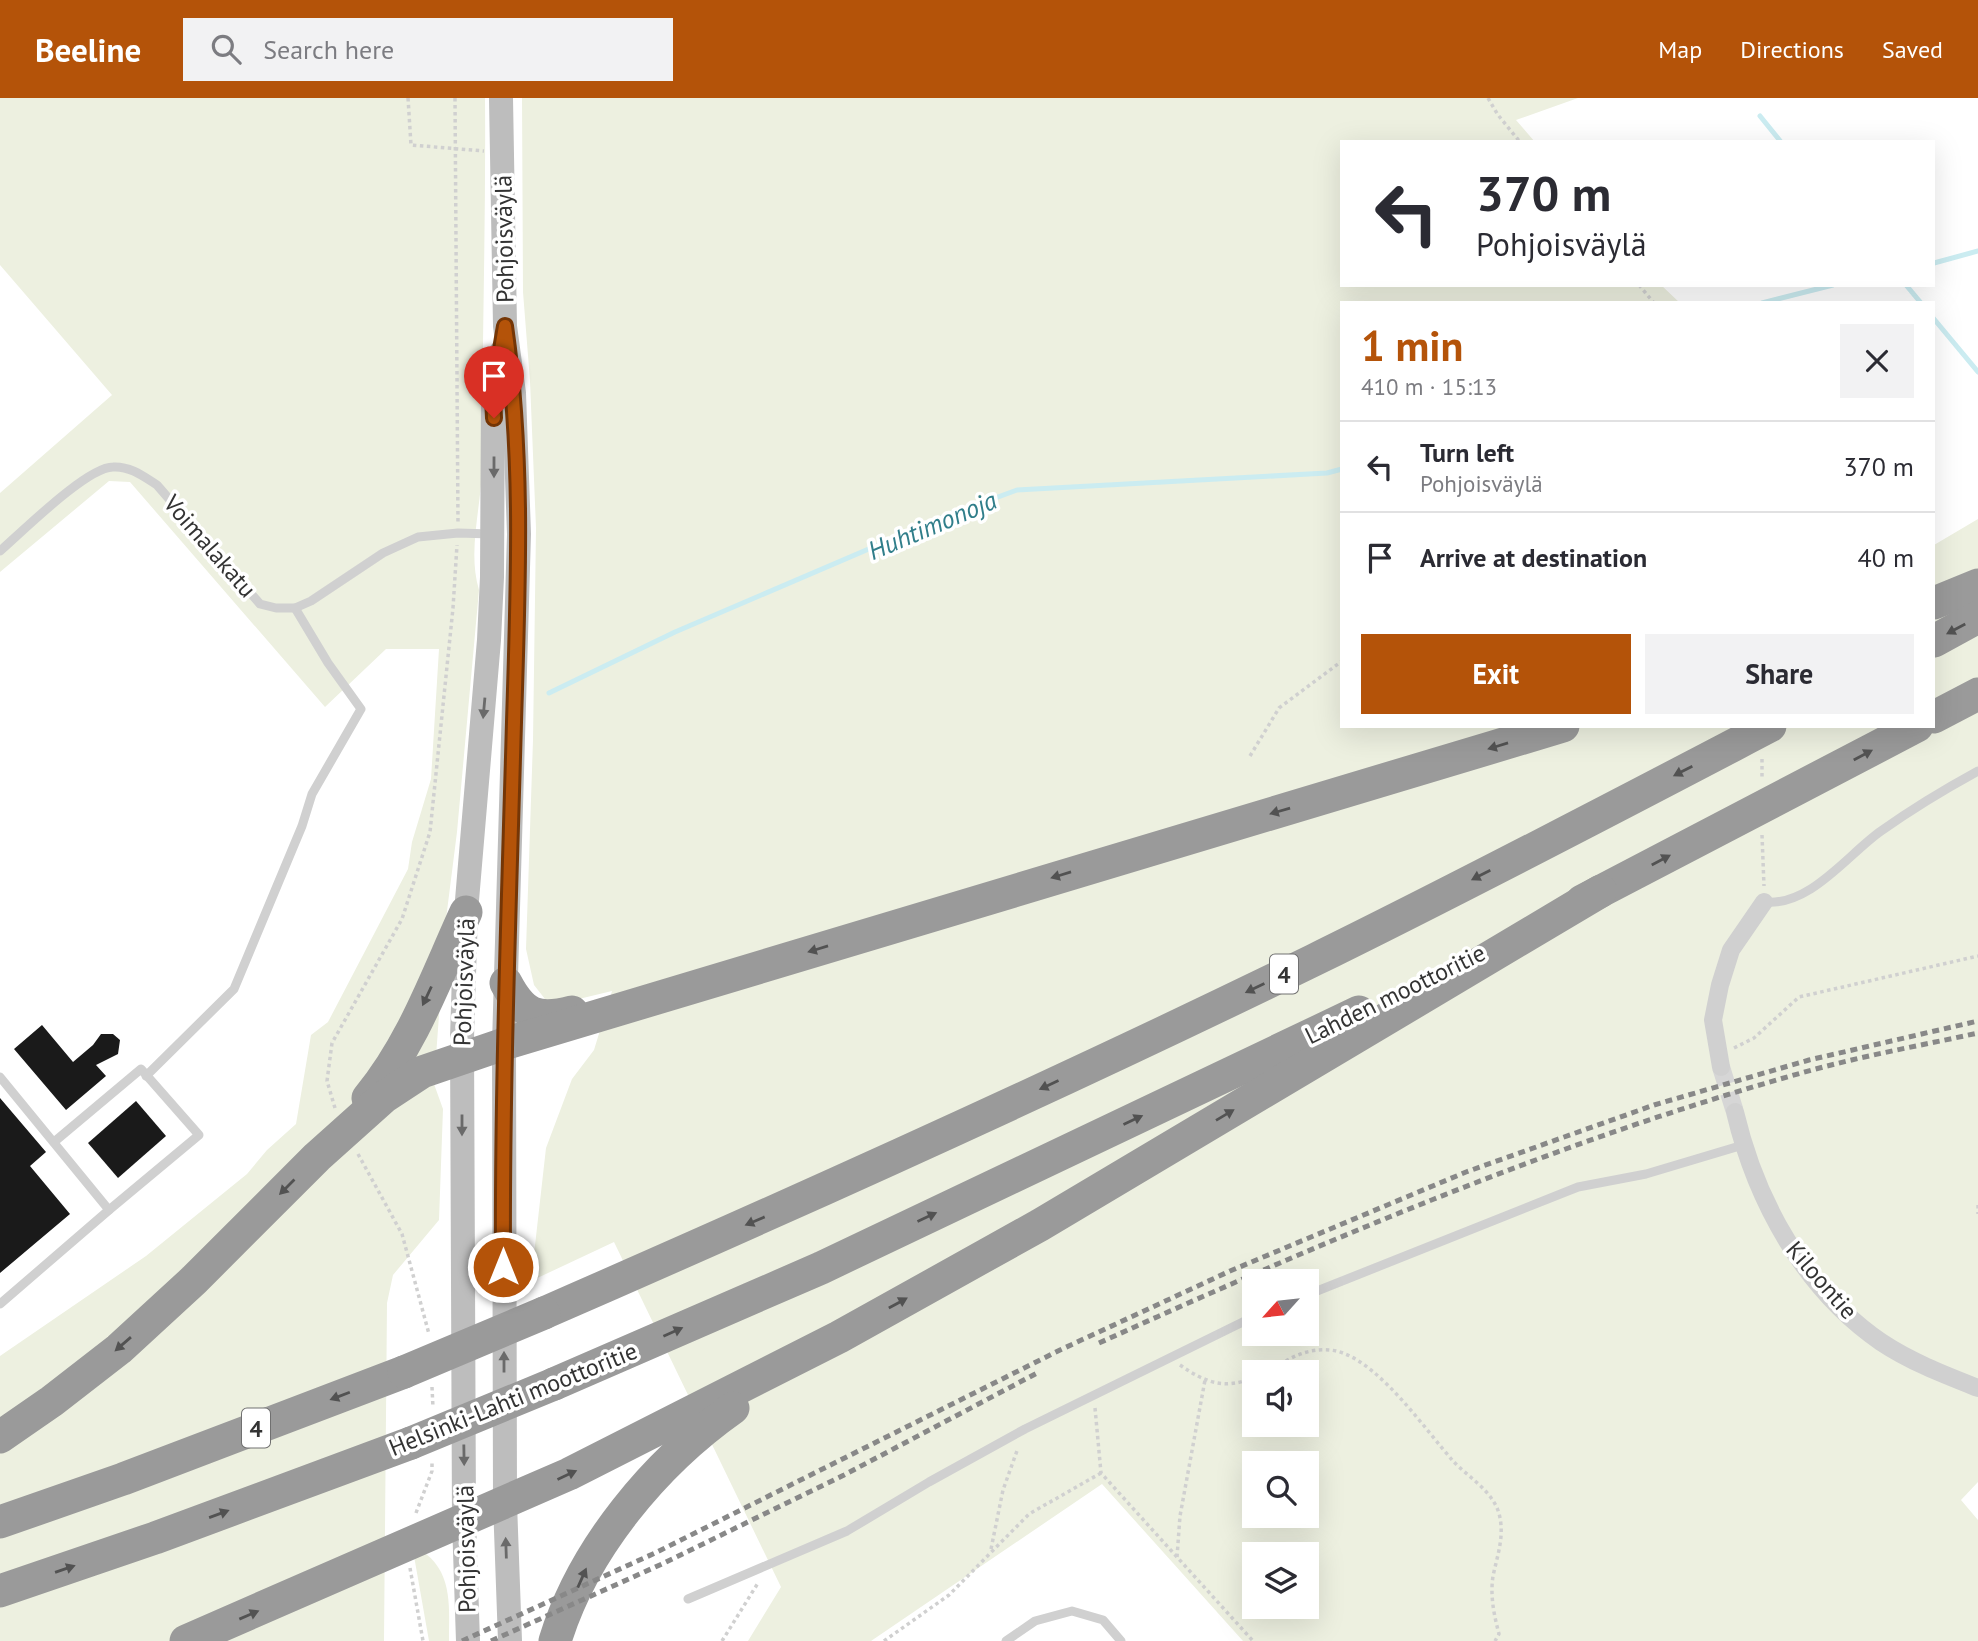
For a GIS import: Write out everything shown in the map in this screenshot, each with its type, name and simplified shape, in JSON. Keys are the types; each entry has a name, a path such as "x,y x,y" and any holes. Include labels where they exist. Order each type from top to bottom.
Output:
{"highway":[{"path":"1935,603 1978,585"},
{"path":"1935,639 1978,617"},
{"path":"1935,716 1978,694"},
{"path":"0,1437 119,1349 194,1280 317,1157 384,1097 422,1072 609,1012 1556,728"},
{"name":"Lahden moottoritie","path":"866,1246 1241,1069 1601,891 1913,728"},
{"name":"4","path":"0,1522 418,1376 544,1313 817,1193 1317,958 1766,738"},
{"path":"186,1641 581,1469 839,1337 1040,1225 1601,891"},
{"path":"317,1157 389,1072 403,1049 466,912"},
{"path":"506,983 515,1001 527,1011 551,1018 581,1010 609,1012"},
{"name":"Helsinki-Lahti moottoritie","path":"0,1591 422,1450 554,1384 866,1246"},
{"path":"555,1641 590,1562 643,1487 688,1444 730,1410 839,1337"}],"main road":[{"name":"Pohjoisväylä","path":"503,98 505,326 515,406 519,534 504,1044 505,1503 510,1641"},
{"name":"Pohjoisväylä","path":"468,1641 464,1521 462,1057 466,912 489,640 493,534 493,396 505,326"}],"street":[{"path":"1719,1061 1713,1020 1720,985 1731,950 1764,902"},
{"name":"Kiloontie","path":"1735,1112 1743,1145 1778,1227 1805,1268 1838,1306 1881,1342 1937,1373 1978,1388"}],"lane":[{"name":"Voimalakatu","path":"0,551 87,476 111,466 136,471 157,485 260,604 276,608 295,608"},
{"path":"146,1076 234,989 302,826 312,794 361,709 328,663 295,608 311,601 383,553 418,537 458,533 519,534"},
{"path":"1764,902 1777,903 1818,886 1880,832 1978,771"},
{"path":"0,1304 199,1135 141,1069 54,1142"},
{"path":"0,1077 109,1210"},
{"path":"1320,1290 1578,1187 1646,1174 1743,1145"},
{"path":"688,1599 847,1531 1025,1429 1242,1322"},
{"path":"1006,1641 1035,1621 1072,1611 1103,1620 1121,1641"}],"path":[{"path":"408,98 411,145 503,152"},
{"path":"335,1108 327,1081 332,1043 402,919 430,832 458,533 455,98"},
{"path":"1488,98 1518,140"},
{"path":"1641,287 1652,301"},
{"path":"1250,756 1279,708 1340,663"},
{"path":"1762,792 1766,738"},
{"path":"1762,835 1764,902"},
{"path":"1719,1061 1754,1038 1799,997 1978,956"},
{"path":"352,1143 402,1234 429,1333 429,1345"},
{"path":"1978,1205 1978,1214"},
{"path":"1289,1360 1316,1349 1342,1353 1367,1369 1415,1413 1456,1463 1489,1494 1500,1517 1500,1549 1493,1577 1492,1602 1499,1634 1495,1641"},
{"path":"1170,1358 1214,1384 1242,1384"},
{"path":"418,1376 433,1417"},
{"path":"1177,1558 1180,1516 1205,1380"},
{"path":"1094,1394 1101,1473 1253,1641"},
{"path":"991,1551 1003,1490 1025,1429"},
{"path":"415,1517 432,1471 422,1450"},
{"path":"884,1641 950,1595 1029,1514 1101,1473"},
{"path":"409,1559 423,1641"},
{"path":"722,1641 769,1564"}],"green space":[{"path":"0,98 485,98 482,464 474,559 479,590 457,832 446,919 434,1084 443,1109 439,1220 393,1275 387,1303 384,1641 0,1641 0,1356 146,1256 247,1174 267,1150 296,1124 311,1035 328,1022 408,869 412,842 431,779 439,649 386,649 325,707 130,482 109,481 0,572 0,493 112,395 0,265"},
{"path":"522,98 1578,98 1516,120 1533,140 1340,140 1340,287 1663,287 1678,301 1340,301 1340,728 1935,728 1935,544 1978,519 1978,1482 1961,1500 1978,1520 1978,1641 1243,1641 1102,1484 871,1641 748,1641 781,1587 614,1242 531,1281 546,1148 572,1079 594,1050 612,991 558,1004 545,999 534,985 526,949 536,528 523,292"},
{"path":"426,1554 441,1572 448,1594 449,1641 429,1641 414,1556"}],"building":[{"path":"42,1025 73,1062 93,1045 101,1034 113,1034 120,1040 118,1054 96,1065 106,1076 66,1110 14,1049"},
{"path":"0,1098 46,1152 30,1166 70,1214 0,1273"},
{"path":"136,1101 166,1136 118,1178 88,1143"}],"waterway":[{"path":"1760,116 1779,140"},
{"name":"Huhtimonoja","path":"1935,263 1978,251"},
{"name":"Huhtimonoja","path":"1770,301 1825,287"},
{"path":"1908,287 1919,301"},
{"path":"1935,320 1978,372"},
{"name":"Huhtimonoja","path":"549,693 675,632 941,518 1017,490 1327,473 1340,470"}],"tunnel":[{"path":"1721,1067 1735,1112"}],"railway":[{"path":"462,1641 655,1553 1060,1350 1230,1271 1466,1172 1654,1105 1809,1060 1978,1021"},
{"path":"1099,1343 1362,1228 1629,1127 1812,1070 1978,1033"},
{"path":"491,1641 662,1564 844,1475 1039,1372"}],"route":[{"path":"494,418 493,396 505,326 516,414 519,534 504,1044 503,1267"}]}
